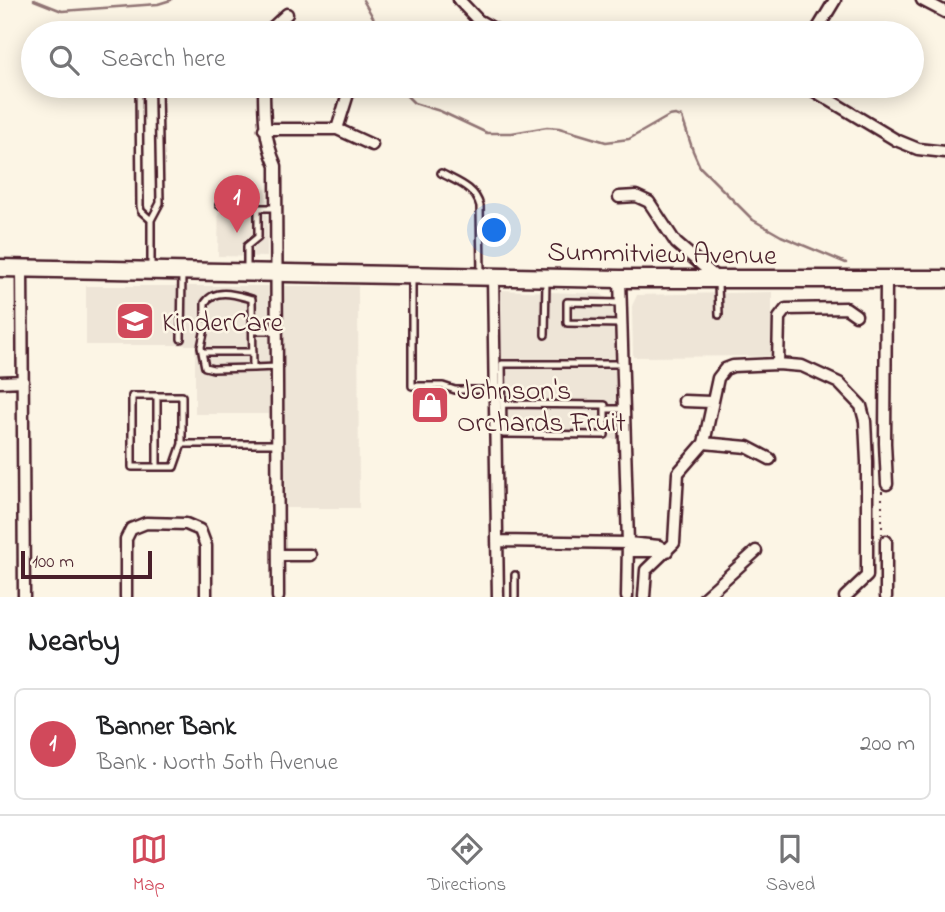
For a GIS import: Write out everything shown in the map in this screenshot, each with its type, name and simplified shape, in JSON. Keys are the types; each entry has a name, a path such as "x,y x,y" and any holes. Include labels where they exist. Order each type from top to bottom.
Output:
{"main road":[{"name":"Summitview Avenue","path":"0,268 620,279 945,279"}],"street":[{"path":"459,0 480,21"},
{"path":"822,21 835,0"},
{"path":"922,0 945,12"},
{"path":"279,21 287,13"},
{"path":"264,98 264,129 276,166 278,597"},
{"path":"337,129 347,98"},
{"path":"826,98 896,140 918,149 945,152"},
{"path":"264,129 337,129 372,145"},
{"path":"619,197 636,196 649,201 676,243 718,280"},
{"path":"22,268 24,597"},
{"path":"487,277 495,390 498,597"},
{"path":"620,279 628,547 627,597"},
{"path":"886,280 887,483"},
{"path":"778,364 779,318 786,309 846,308 856,314"},
{"path":"644,597 646,570 667,551 676,537 678,474 704,443 718,378 725,369 733,366 778,364 802,366 839,383 862,406 867,462 867,576 845,597"},
{"path":"0,382 23,381"},
{"path":"684,401 711,402"},
{"path":"704,443 747,447 770,459"},
{"path":"867,462 886,462"},
{"path":"126,597 126,539 131,529 146,523 186,524 200,530 206,546 206,597"},
{"path":"497,541 667,551"},
{"path":"886,541 886,597"},
{"path":"705,597 756,551"},
{"path":"278,555 310,555"}],"lane":[{"path":"139,98 140,206 141,211 151,220"},
{"path":"151,271 151,220 160,203 158,98"},
{"path":"441,173 472,190 478,197 487,277"},
{"path":"219,205 276,208"},
{"path":"248,273 247,246 258,237 258,208"},
{"path":"181,339 182,271"},
{"path":"412,275 412,386 495,390"},
{"path":"545,335 546,278"},
{"path":"718,280 719,314"},
{"path":"205,317 205,303 213,296 223,293 252,299 253,368"},
{"path":"621,303 567,302 567,323 621,324"},
{"path":"253,331 276,331"},
{"path":"204,332 202,361 207,368 277,367"},
{"path":"202,352 253,352"},
{"path":"503,404 605,405 605,435 503,434 502,364 623,364"},
{"path":"132,396 182,396 182,444 174,467 132,467 132,396"},
{"path":"157,396 157,467"},
{"path":"605,409 624,409"},
{"path":"182,444 277,444"},
{"path":"515,575 515,597"}],"path":[{"path":"886,541 882,541 882,482 887,483"}],"shaded area":[{"path":"219,189 267,189 267,257 218,256"},
{"path":"86,286 358,286 359,508 269,508 269,414 195,414 195,345 86,345"},
{"path":"499,290 601,294 611,301 618,342 617,439 500,439"},
{"path":"772,292 772,356 633,357 632,306 637,295"}],"waterway":[{"path":"34,0 62,11 158,4 171,0"},
{"path":"363,0 375,21"},
{"path":"409,98 414,103 440,111 487,133 512,133 547,127 606,142 629,139 669,116 682,117 700,167 753,220 781,236 846,263"}],"place":[{"name":"Banner Bank","path":"237,233"},
{"name":"KinderCare","path":"135,321"},
{"name":"Johnson's Orchards Fruit","path":"430,405"}]}
